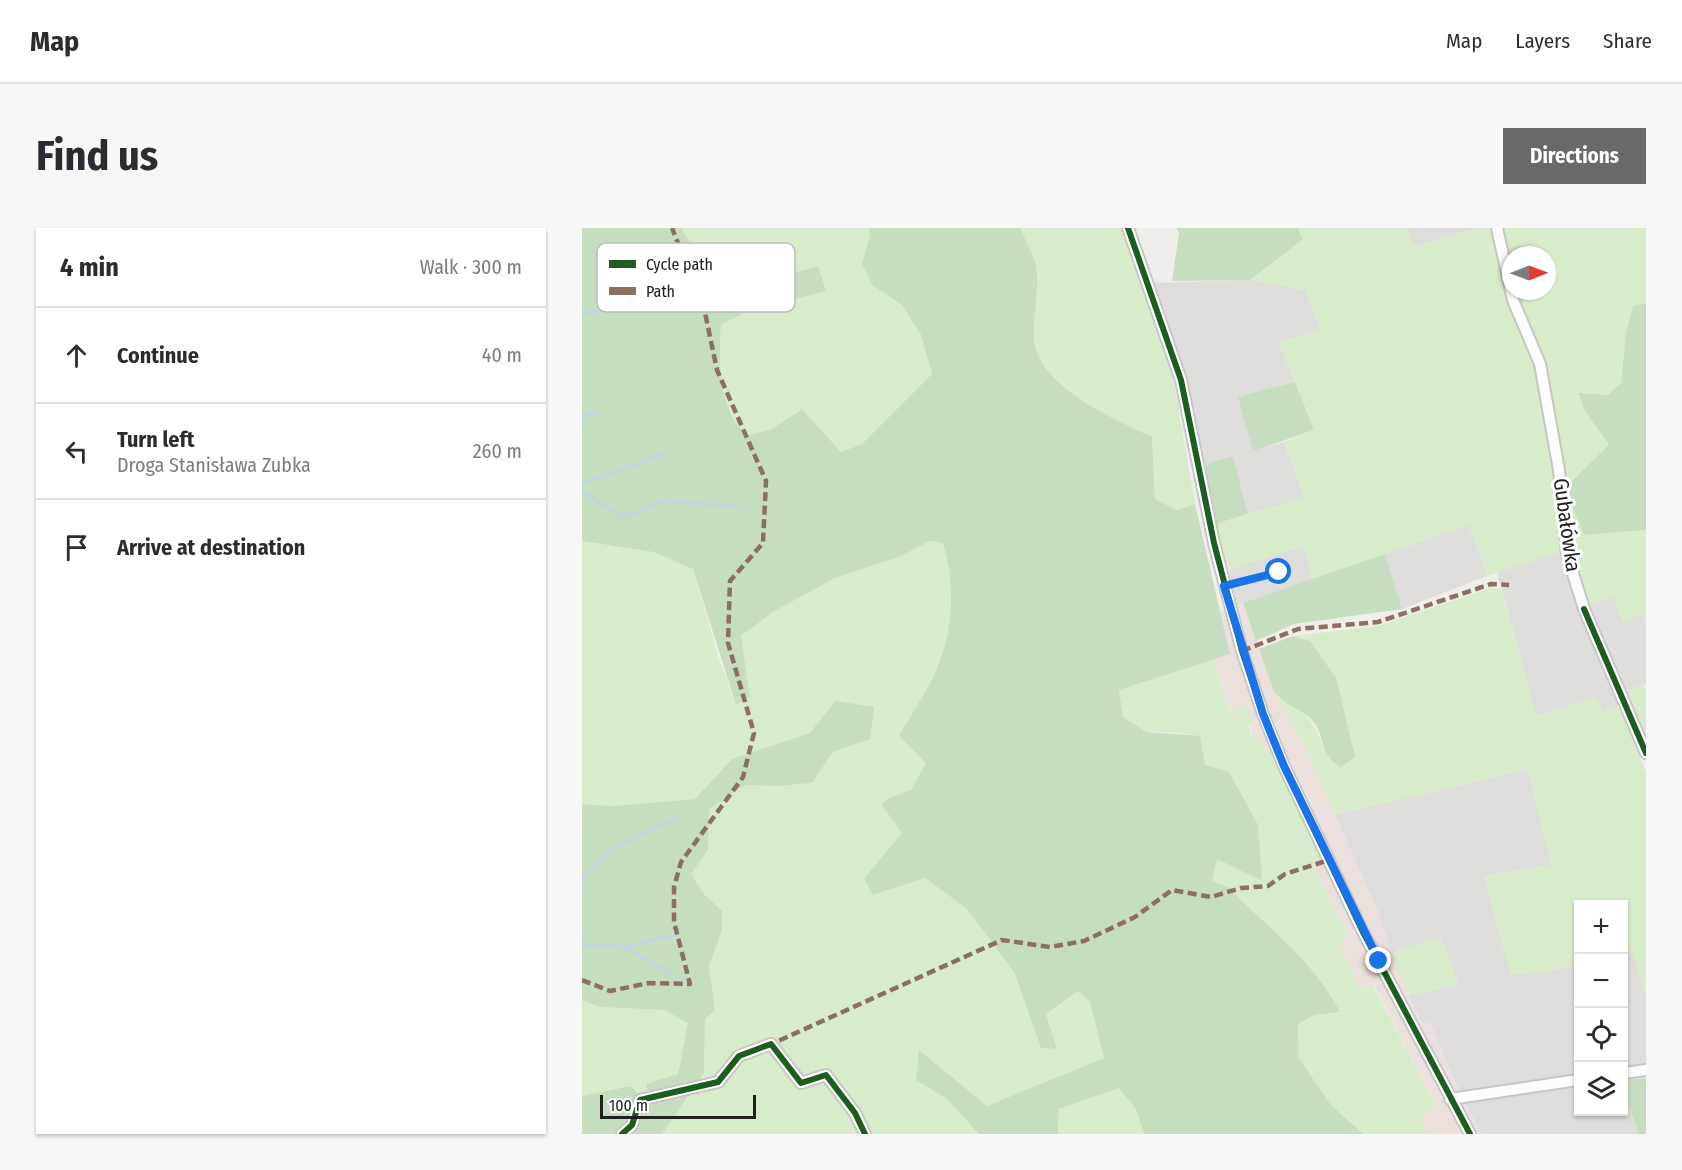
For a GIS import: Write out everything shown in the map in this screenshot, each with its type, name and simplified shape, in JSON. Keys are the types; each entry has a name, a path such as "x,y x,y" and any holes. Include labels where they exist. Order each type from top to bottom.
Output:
{"street":[{"path":"1128,228 1181,380 1224,586 1259,704 1284,766 1362,930 1470,1134"},
{"name":"Gubałówka","path":"1497,228 1513,300 1540,364 1559,470 1567,554 1584,609 1646,753"},
{"path":"622,1134 632,1125 640,1100 717,1082 739,1056 771,1044 801,1083 826,1075 855,1113 865,1134"},
{"path":"1628,1072 1646,1070"},
{"path":"1450,1099 1574,1081"}],"path":[{"path":"1224,586 1279,572"}],"shaded area":[{"path":"1407,228 1477,228 1413,247"},
{"path":"1250,280 1305,290 1320,329 1279,343 1295,382 1239,398 1254,450 1284,442 1305,498 1248,514 1233,456 1201,465 1184,372 1152,283"},
{"path":"1469,524 1487,576 1402,609 1385,554"},
{"path":"1304,546 1312,580 1237,605 1229,569"},
{"path":"1563,551 1621,705 1603,713 1595,698 1536,716 1497,572"},
{"path":"1612,596 1643,614 1646,621 1646,683 1623,692 1587,607"},
{"path":"1243,603 1274,691 1305,747 1377,910 1420,1023 1430,1023 1464,1102 1482,1134 1427,1134 1419,1117 1437,1106 1374,985 1361,991 1339,943 1349,935 1313,865 1323,859 1272,749 1266,752 1253,739 1248,707 1231,713 1213,659 1230,653 1220,612"},
{"path":"1527,769 1551,865 1484,876 1542,973 1574,964 1574,1079 1460,1093 1430,1023 1421,1023 1408,995 1459,985 1441,938 1391,953 1377,910 1335,815"},
{"path":"1631,949 1646,995 1646,1068 1628,1070 1628,954 1628,950"},
{"path":"1574,1087 1574,1116 1628,1116 1628,1107 1639,1134 1482,1134 1464,1102"}],"green space":[{"path":"582,228 681,228 690,243 597,243 597,312 746,312 721,325 722,384 730,412 737,424 746,435 770,430 802,409 841,452 862,444 932,374 921,335 902,305 872,285 862,264 870,235 869,228 1020,228 1033,257 1037,273 1034,336 1038,354 1047,370 1061,385 1098,410 1152,437 1155,499 1177,510 1195,504 1230,654 1119,690 1123,717 1146,732 1200,736 1205,765 1229,772 1258,825 1262,881 1217,859 1212,881 1228,887 1289,945 1329,993 1340,1012 1314,1015 1298,1024 1299,1058 1330,1104 1363,1134 1144,1134 1136,1109 1119,1088 1059,1109 1058,1134 979,1134 947,1099 916,1080 919,1050 987,1106 1104,1058 1090,1002 1078,991 1046,1014 1057,1049 1041,1048 1014,972 967,909 925,878 873,895 864,879 902,833 881,804 889,798 911,790 926,763 899,736 936,671 946,639 951,591 943,543 930,541 899,557 835,578 773,612 741,636 750,697 736,705 693,569 653,552 582,541"},
{"path":"681,228 869,228 870,235 862,265 872,285 902,305 921,335 932,374 862,444 841,452 802,409 770,430 746,435 730,412 725,398 720,354 721,325 745,312 795,312 795,243 690,243"},
{"path":"1020,228 1122,228 1172,371 1195,504 1177,510 1155,499 1152,437 1079,398 1061,385 1047,370 1038,354 1034,336 1036,266"},
{"path":"1176,228 1297,228 1303,239 1250,280 1172,281 1179,233"},
{"path":"1297,228 1407,228 1414,247 1477,228 1493,228 1502,257 1502,300 1515,300 1537,369 1554,460 1563,551 1487,576 1469,524 1312,580 1304,546 1229,569 1215,524 1305,497 1284,442 1314,430 1279,343 1320,329 1305,290 1250,280 1302,239"},
{"path":"1500,228 1646,228 1646,303 1633,306 1626,332 1621,383 1608,395 1578,394 1585,411 1609,445 1591,464 1584,535 1646,530 1646,621 1643,614 1623,622 1612,596 1587,607 1572,549 1564,473 1517,300 1556,300 1556,246 1504,246"},
{"path":"818,266 826,291 795,299 795,273"},
{"path":"1646,303 1646,530 1584,535 1565,488 1609,445 1585,411 1578,393 1608,395 1621,383 1626,332 1633,306"},
{"path":"1295,382 1314,430 1253,451 1238,397"},
{"path":"1233,456 1248,514 1215,524 1201,465"},
{"path":"582,541 653,552 693,569 720,662 736,705 750,697 741,636 773,612 835,578 899,557 930,541 943,543 951,591 946,639 936,671 899,736 927,763 911,791 889,798 902,833 873,895 925,878 967,909 1014,972 1041,1048 1057,1049 1046,1014 1078,991 1090,1002 1104,1058 987,1106 920,1051 916,1080 947,1099 979,1134 662,1134 704,1073 705,1019 715,1010 709,966 722,931 722,912 704,894 691,874 708,850 710,809 745,785 778,786 812,783 833,752 870,739 835,701 810,733 732,759 695,799 611,806 582,804"},
{"path":"1385,554 1402,609 1294,624 1256,641 1243,603"},
{"path":"1490,588 1501,589 1536,716 1595,697 1603,713 1621,705 1646,773 1646,995 1631,949 1628,950 1628,900 1574,900 1574,964 1542,973 1510,974 1484,876 1551,865 1527,769 1335,815 1305,747 1277,697 1298,709 1311,722 1329,759 1310,641 1293,636 1379,626"},
{"path":"1293,636 1310,641 1336,678 1355,757 1341,767 1326,753 1319,731 1311,719 1282,700 1274,691 1259,649"},
{"path":"1213,659 1230,712 1248,706 1252,724 1249,726 1253,739 1260,737 1266,752 1272,749 1323,859 1313,865 1349,936 1339,943 1361,991 1373,985 1437,1107 1419,1117 1427,1134 1363,1134 1330,1104 1299,1058 1298,1024 1314,1015 1340,1012 1228,887 1212,881 1217,859 1261,880 1205,765 1185,733 1146,732 1123,717 1119,690"},
{"path":"1644,684 1646,692 1646,745 1623,692"},
{"path":"835,701 874,707 870,739 833,752 812,783 778,786 745,785 710,809 708,850 691,874 704,894 722,911 722,931 709,966 715,1010 705,1019 704,1073 662,1134 582,1134 582,1096 630,1086 651,1105 646,1084 678,1074 688,1023 664,1010 600,1007 582,1000 582,804 611,806 695,799 732,759 810,733"},
{"path":"1441,937 1459,985 1408,995 1391,953"},
{"path":"582,1000 601,1007 664,1010 688,1023 678,1074 652,1106 629,1086 582,1096"},
{"path":"1646,1078 1646,1134 1639,1134 1628,1107 1628,1080"},
{"path":"1120,1088 1136,1109 1144,1134 1058,1134 1059,1109"}],"waterway":[{"path":"582,314 597,311"},
{"path":"582,416 600,412"},
{"path":"582,483 665,454"},
{"path":"582,492 623,517 665,501 745,507"},
{"path":"582,880 612,848 678,817"},
{"path":"625,947 675,935"},
{"path":"582,944 625,947 676,977"}],"marked path":[{"path":"672,228 678,243"},
{"path":"582,980 610,991 649,983 690,984 674,922 674,887 681,862 743,777 754,733 728,643 730,581 763,543 766,481 717,370 705,312"},
{"path":"1242,651 1298,629 1378,622 1491,584 1509,585"},
{"path":"767,1046 1002,940 1050,947 1084,941 1135,917 1172,890 1211,897 1241,888 1268,886 1285,874 1329,860"}],"cycle path":[{"path":"1128,228 1181,380 1214,543 1242,651 1263,714 1284,766 1362,930 1470,1134"},
{"path":"1584,609 1646,753"},
{"path":"622,1134 632,1125 640,1100 718,1082 739,1056 771,1044 801,1083 826,1075 855,1113 865,1134"}],"route":[{"path":"1279,572 1224,586 1242,651 1263,714 1284,766 1379,961"}]}
